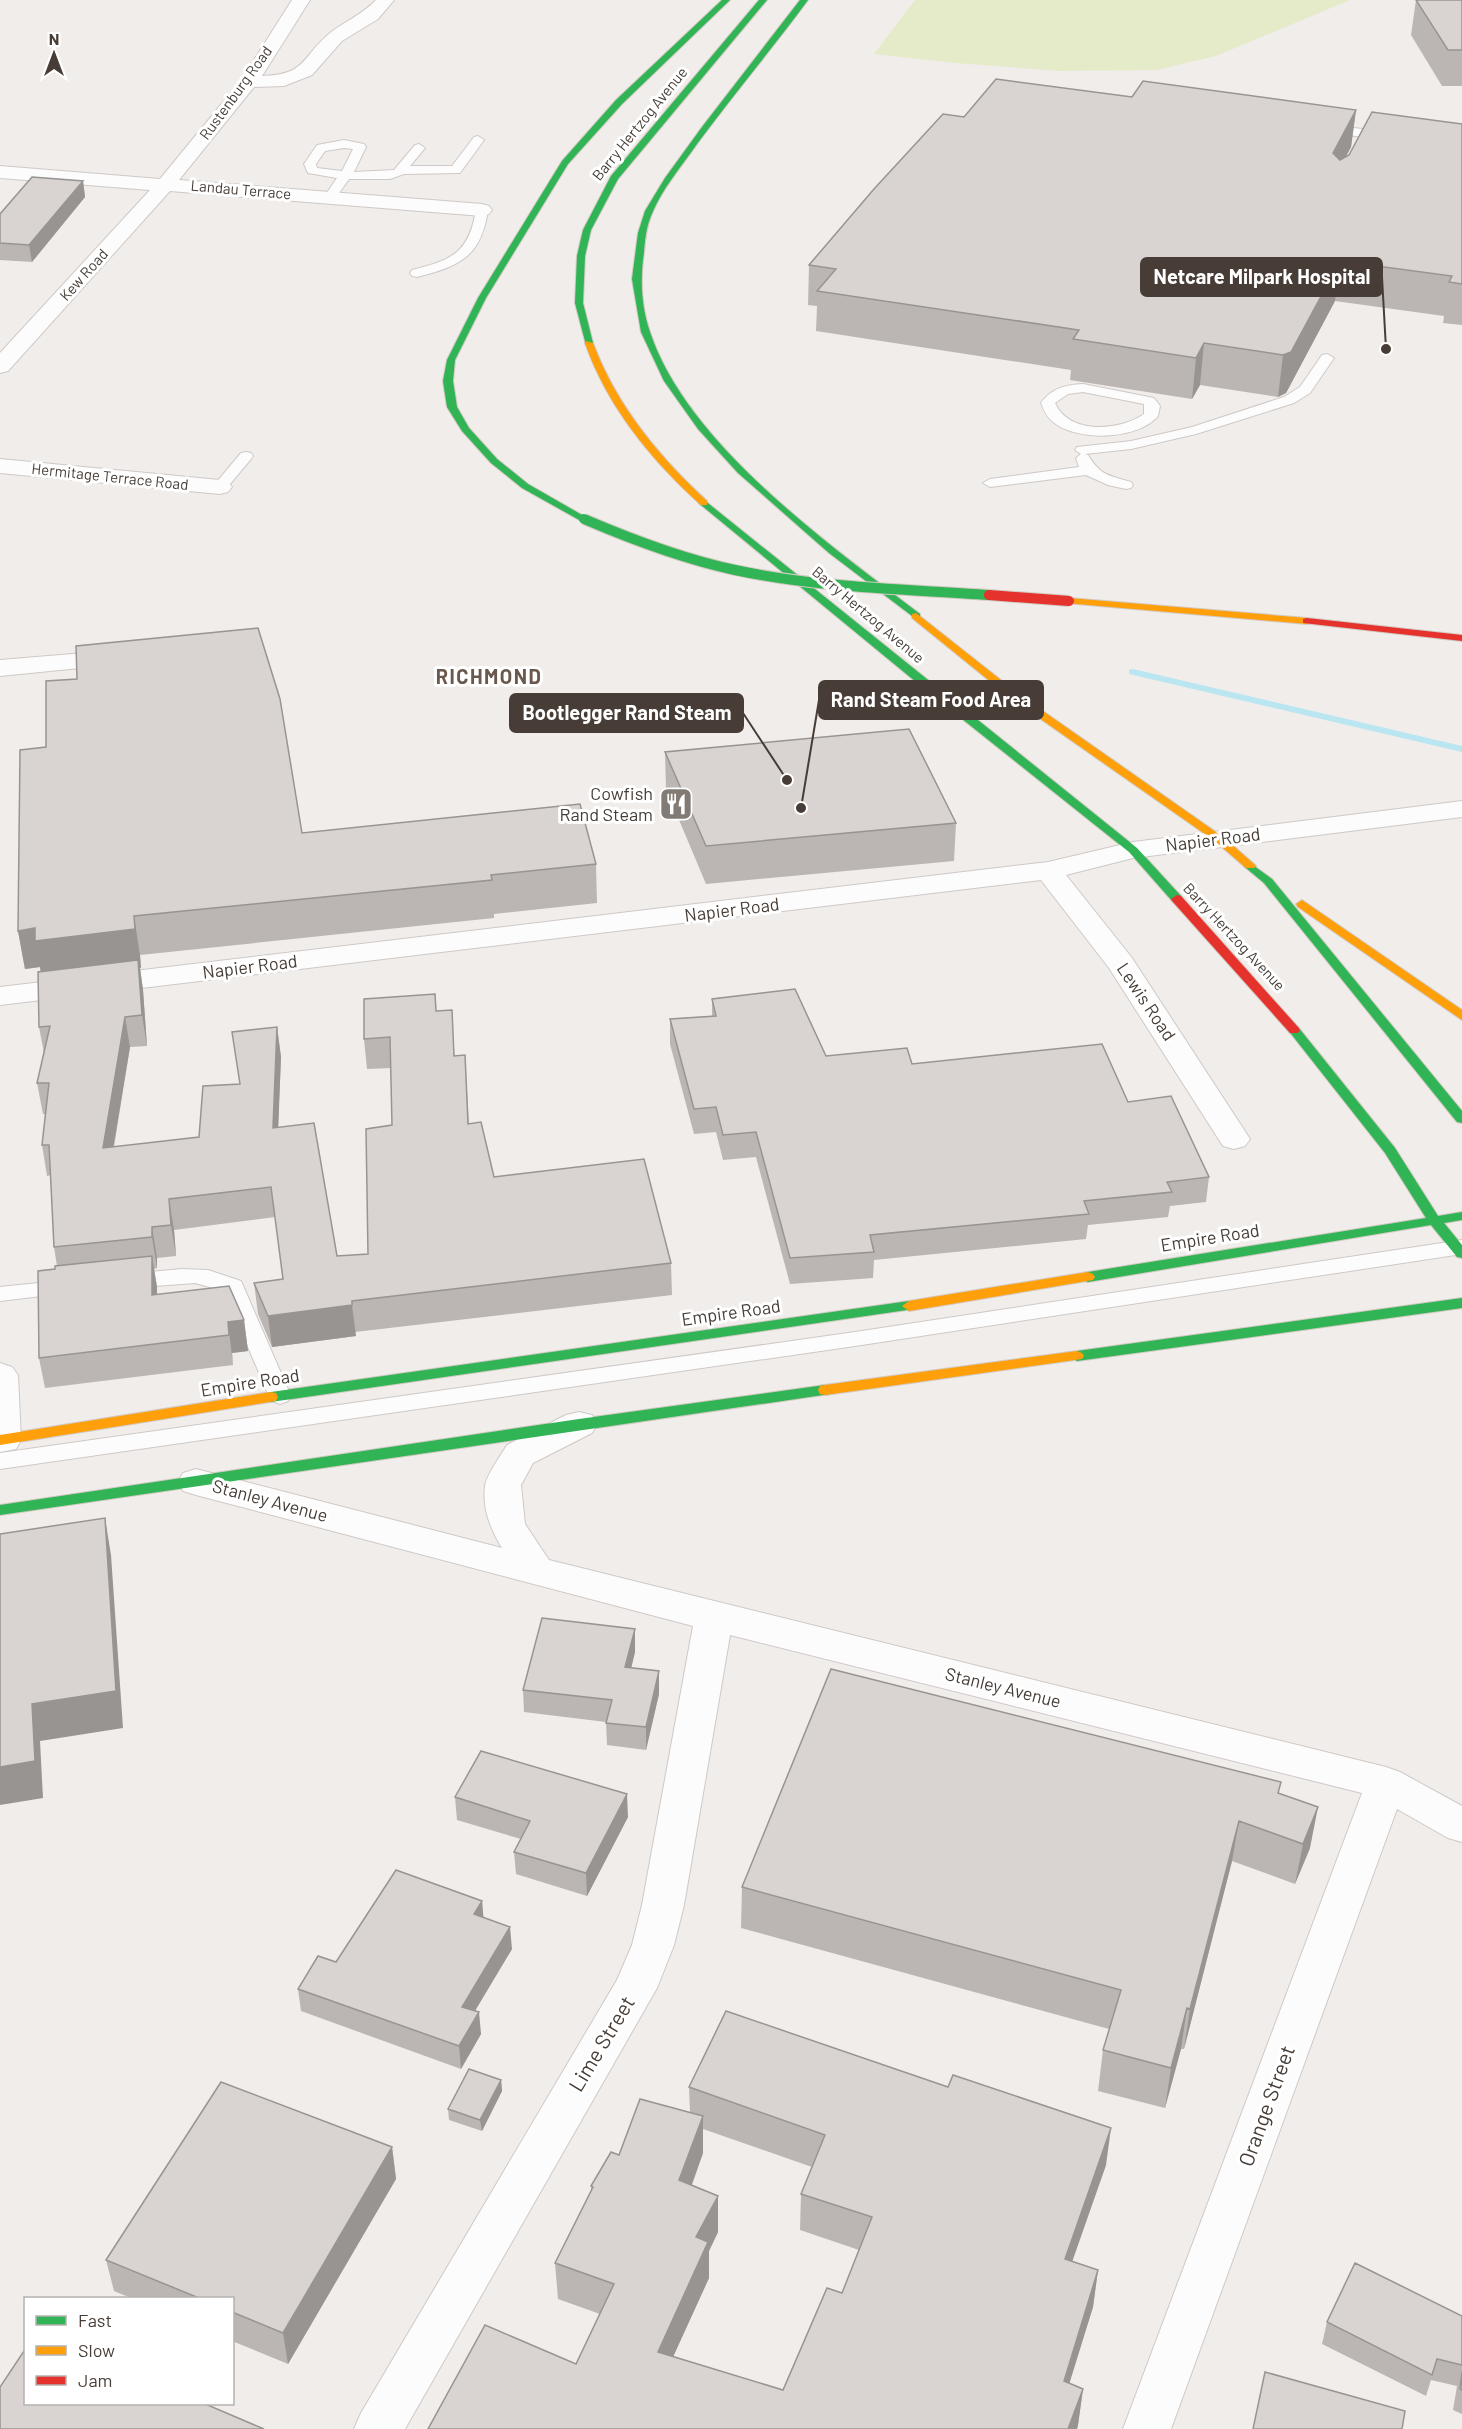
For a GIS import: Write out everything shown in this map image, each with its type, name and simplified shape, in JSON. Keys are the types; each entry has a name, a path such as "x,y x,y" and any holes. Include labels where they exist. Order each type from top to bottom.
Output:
{"main road":[{"path":"726,0 619,102 565,163 482,298 452,360 448,381 452,407 465,429 494,461 525,486 584,519 635,541 683,557 735,570 792,580 1328,623 1462,638"},
{"name":"Barry Hertzog Avenue","path":"763,0 629,160 602,198 587,230 581,256 579,303 591,350 606,383 635,429 659,460 697,497 1133,850 1274,1005 1390,1151 1434,1220 1460,1249"},
{"name":"Barry Hertzog Avenue","path":"804,0 717,111 660,191 648,213 642,233 636,281 640,313 658,363 679,396 732,464 772,501 1016,697 1219,839 1268,880 1462,1119"},
{"path":"1268,880 1462,1016"},
{"name":"Empire Road","path":"1,1447 280,1396 904,1307 1462,1215"},
{"path":"196,1482 579,1424 1462,1302"},
{"name":"Stanley Avenue","path":"0,1510 196,1482"}],"street":[{"name":"Rustenburg Road","path":"167,183 249,82 301,0"},
{"path":"249,82 284,81 306,71 336,37 372,15 385,0"},
{"name":"Landau Terrace","path":"0,172 167,183 482,210"},
{"name":"Kew Road","path":"0,366 167,183"},
{"name":"Hermitage Terrace Road","path":"0,466 220,488"},
{"path":"0,668 140,656"},
{"name":"Napier Road","path":"0,996 1048,871 1133,850 1462,808"},
{"name":"Lewis Road","path":"1048,871 1121,964 1234,1139"},
{"path":"0,1375 1,1447"},
{"path":"536,1571 507,1525 503,1485 520,1454 579,1424"},
{"name":"Stanley Avenue","path":"196,1482 714,1617 1386,1783 1462,1826"},
{"name":"Lime Street","path":"378,2429 635,1988 653,1945 663,1905 714,1617"},
{"name":"Orange Street","path":"1148,2429 1386,1783"}],"lane":[{"path":"1310,127 1366,138 1404,138"},
{"path":"401,170 456,170 478,140"},
{"path":"330,197 348,174 393,175 401,170 418,148"},
{"path":"351,199 368,175"},
{"path":"417,273 453,263 467,251 478,234 482,210"},
{"path":"1082,450 1131,445 1196,430 1289,400 1305,390 1327,358"},
{"path":"1098,389 1149,401 1153,406 1151,416 1134,427 1106,432 1088,432 1061,421 1049,410 1048,403 1053,396 1065,390 1098,389"},
{"path":"1088,432 1082,450 1084,465 1094,475 1126,485"},
{"path":"220,488 246,456"},
{"path":"990,483 1088,470"},
{"path":"1,1447 855,1339 1460,1249"},
{"path":"107,1283 191,1274 218,1278 233,1286 280,1396"},
{"path":"0,1294 83,1286"}],"green space":[{"path":"915,0 1350,0 1216,56 1157,70 1059,71 874,54"}],"building":[{"path":"1416,0 1462,0 1462,50 1448,50"},
{"path":"996,79 1132,97 1143,81 1356,110 1333,153 1340,160 1349,155 1372,112 1462,124 1462,284 1449,282 1452,276 1340,261 1291,352 1283,355 1204,343 1196,358 1073,339 1079,330 817,291 836,269 809,265 874,189 943,114 964,117"},
{"path":"32,177 83,181 29,245 0,243 0,214"},
{"path":"258,628 280,699 302,833 580,804 596,864 491,875 492,880 134,916 135,929 35,941 35,928 18,931 20,750 46,747 46,681 77,679 76,646"},
{"path":"909,729 956,823 706,846 665,752"},
{"path":"138,960 142,1015 125,1017 103,1148 199,1137 203,1086 240,1084 232,1032 277,1027 273,1128 314,1123 337,1256 368,1254 366,1129 392,1125 390,1037 364,1039 364,999 435,994 436,1011 452,1010 454,1056 465,1055 468,1124 481,1122 494,1177 644,1159 671,1263 352,1301 352,1305 268,1316 254,1283 283,1279 271,1187 169,1199 171,1225 152,1227 152,1237 54,1247 49,1145 42,1145 49,1083 37,1083 50,1026 39,1027 38,972"},
{"path":"795,989 826,1056 907,1048 912,1064 1102,1044 1128,1102 1171,1096 1209,1177 1167,1182 1172,1192 1084,1201 1089,1214 870,1235 874,1252 790,1258 756,1132 723,1135 716,1107 694,1109 670,1019 716,1016 712,999"},
{"path":"152,1256 152,1295 229,1286 244,1320 228,1322 229,1335 39,1358 38,1271 55,1269 55,1266"},
{"path":"105,1518 116,1691 32,1704 35,1761 0,1767 0,1534"},
{"path":"542,1618 635,1629 625,1667 659,1671 646,1727 606,1723 612,1700 523,1690"},
{"path":"831,1669 1281,1782 1278,1793 1318,1807 1303,1844 1239,1821 1190,2009 1187,2008 1171,2068 1103,2050 1121,1990 742,1887"},
{"path":"481,1751 627,1794 586,1873 514,1852 530,1821 455,1797"},
{"path":"396,1870 482,1901 474,1914 510,1927 462,2007 479,2012 459,2046 298,1989 318,1956 336,1962"},
{"path":"726,2011 948,2087 953,2075 1111,2128 1065,2259 1098,2270 1064,2381 1083,2389 1068,2429 428,2429 485,2325 576,2364 614,2284 555,2263 593,2187 591,2186 611,2152 619,2155 640,2099 703,2116 679,2180 718,2196 696,2237 708,2242 658,2352 783,2390 827,2288 842,2293 872,2217 801,2194 825,2135 689,2087"},
{"path":"469,2069 501,2080 480,2120 448,2109"},
{"path":"221,2082 392,2147 283,2333 234,2313 234,2297 197,2297 106,2260"},
{"path":"1355,2263 1462,2316 1462,2365 1437,2359 1432,2375 1327,2322"},
{"path":"24,2351 24,2405 208,2405 264,2429 0,2429 0,2387"},
{"path":"1265,2372 1405,2411 1402,2429 1253,2429"}],"waterway":[{"path":"1133,672 1462,749"}],"traffic: fast":[{"path":"584,519 525,486 494,461 465,429 452,407 448,381 451,360 482,298 565,163 619,102 726,0"},
{"path":"589,343 579,303 581,256 587,230 614,178 763,0"},
{"path":"804,0 718,110 674,170 649,211 643,227 636,282 645,332 668,381 701,427 742,471 786,512 916,616"},
{"path":"704,503 931,689 1133,850 1177,899"},
{"path":"584,519 677,555 715,566 766,576 862,587 989,595"},
{"path":"1250,866 1268,881 1462,1119"},
{"path":"1294,1030 1390,1151 1434,1220 1462,1254"},
{"path":"1088,1277 1462,1216"},
{"path":"1077,1356 1462,1303"},
{"path":"271,1397 909,1306"},
{"path":"0,1510 825,1390"}],"traffic: slow":[{"path":"589,343 607,385 636,429 671,471 704,503"},
{"path":"1069,601 1307,621"},
{"path":"916,616 1016,697 1219,839 1250,866"},
{"path":"1302,904 1462,1016"},
{"path":"909,1306 1088,1277"},
{"path":"825,1390 1077,1356"},
{"path":"0,1440 271,1397"}],"traffic: jam":[{"path":"989,595 1069,601"},
{"path":"1307,621 1462,638"},
{"path":"1177,899 1294,1030"}],"place":[{"name":"Netcare Milpark Hospital","path":"1386,349"},
{"name":"Bootlegger Rand Steam","path":"787,780"},
{"name":"Cowfish Rand Steam","path":"676,804"},
{"name":"Rand Steam Food Area","path":"801,808"}],"district":[{"name":"RICHMOND","path":"489,677"}]}
